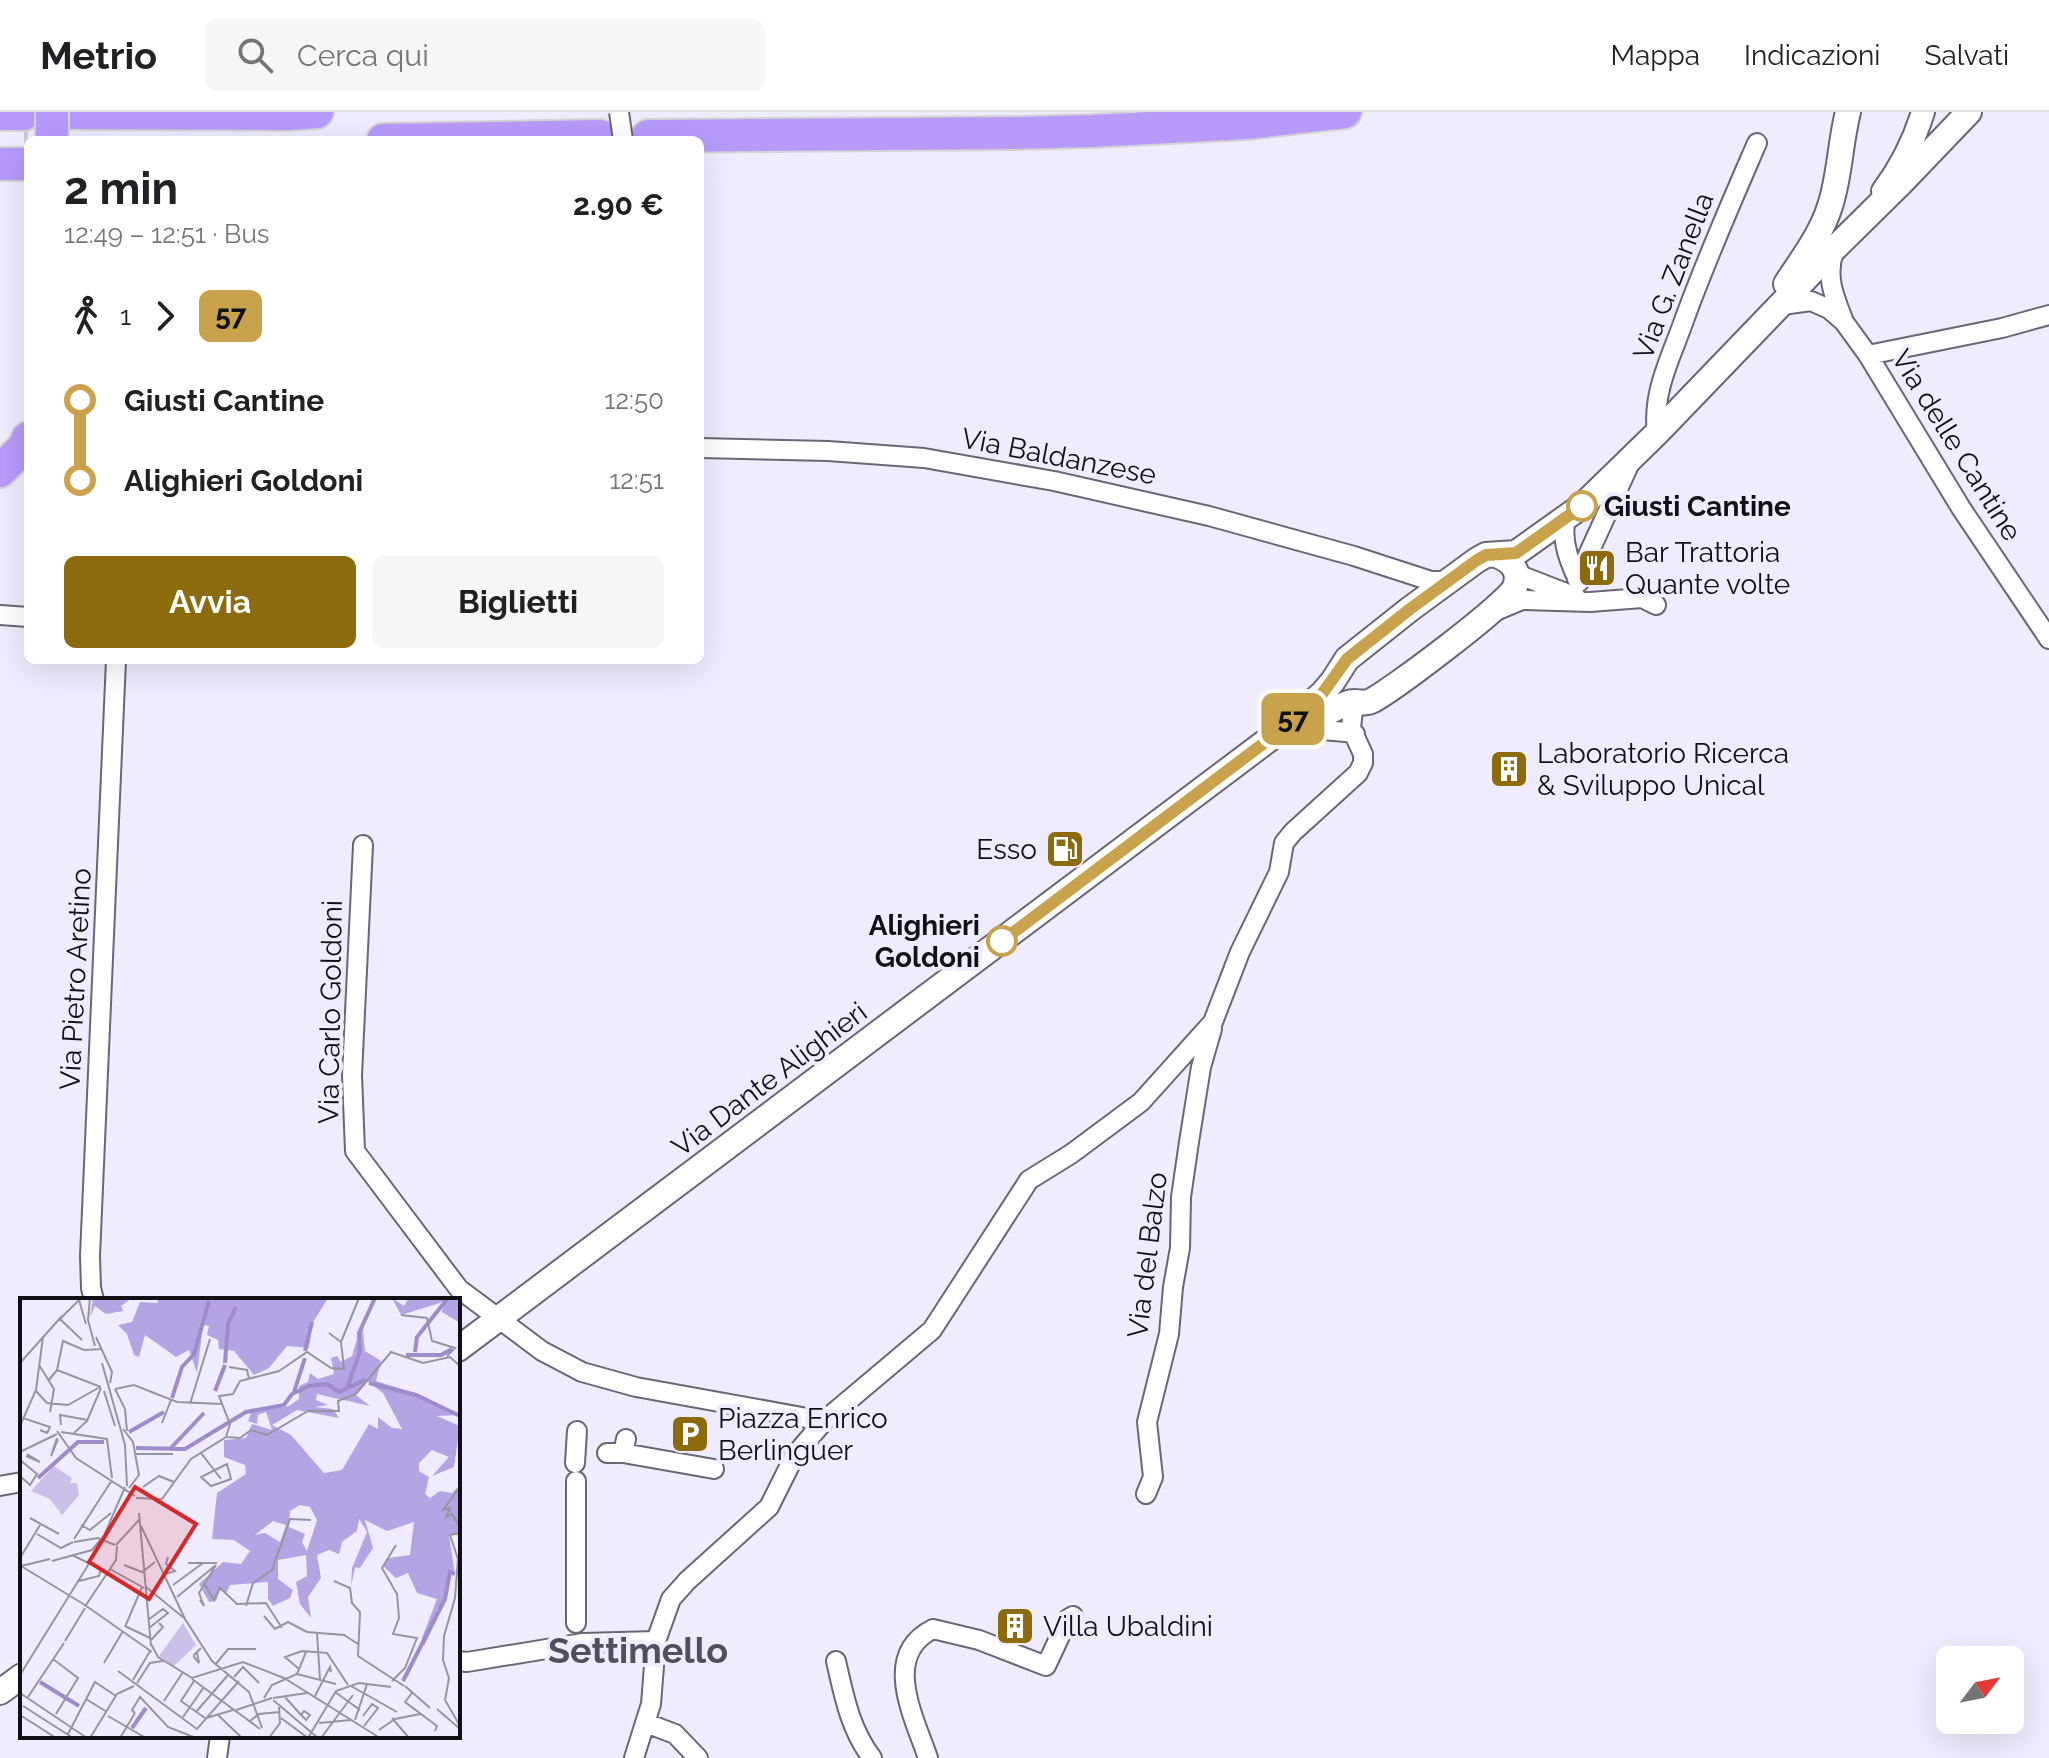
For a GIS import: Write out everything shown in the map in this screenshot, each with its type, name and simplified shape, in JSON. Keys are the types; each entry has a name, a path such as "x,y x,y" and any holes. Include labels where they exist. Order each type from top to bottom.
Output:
{"highway":[{"path":"74,113 317,112"},
{"path":"490,136 623,131 968,134 1092,131 1248,123 1345,112"},
{"path":"0,471 24,447"}],"main road":[{"path":"1781,299 1830,205 1848,112"},
{"path":"1864,218 1969,112"},
{"name":"Via Dante Alighieri","path":"1268,740 1347,704 1371,702 1485,617 1513,592 1517,574 1544,550 1569,519 1631,460 1764,322 1821,251 1841,242 1864,218"},
{"name":"Via Dante Alighieri","path":"460,1348 1268,740 1322,694 1347,659 1410,609 1477,560 1486,555 1516,553 1555,524 1569,519"},
{"path":"1496,555 1507,559 1517,574"},
{"path":"1342,666 1340,688 1345,697 1354,702"},
{"path":"0,1692 20,1677"}],"street":[{"name":"Via Dante Alighieri","path":"1864,218 1898,171 1923,112"},
{"name":"Via G. Zanella","path":"1657,433 1659,389 1696,285 1757,143"},
{"name":"Via delle Cantine","path":"1841,242 1831,259 1830,279 1844,322"},
{"name":"Via delle Cantine","path":"1781,299 1811,301 1829,309 1844,322 1868,355 1961,508 2049,639"},
{"path":"1868,355 2002,328 2049,315"},
{"name":"Via Baldanzese","path":"704,448 828,451 924,458 1054,481 1209,516 1431,581 1449,581"},
{"path":"1577,579 1631,460"},
{"path":"1569,519 1563,537 1566,549 1590,602"},
{"path":"1399,570 1410,593 1410,609"},
{"path":"1517,574 1590,602"},
{"path":"1485,617 1522,600 1590,602 1642,598 1656,605"},
{"path":"0,615 24,617"},
{"name":"Via Pietro Aretino","path":"94,1298 90,1256 116,664"},
{"path":"634,1758 654,1685 656,1641 671,1599 769,1507 795,1455 824,1421 932,1330 1029,1180 1071,1154 1141,1102 1213,1022 1240,952 1279,872 1284,843 1358,773 1363,763 1363,754 1351,728 1354,702"},
{"path":"1298,728 1355,734"},
{"name":"Via Carlo Goldoni","path":"363,845 352,1075 355,1151 459,1289 498,1319"},
{"name":"Via del Balzo","path":"1146,1494 1153,1477 1147,1422 1169,1334 1180,1248 1181,1197 1201,1067 1213,1022"},
{"path":"498,1319 542,1351 582,1372 640,1388 824,1421"},
{"path":"576,1634 577,1431"},
{"path":"619,1448 714,1469"},
{"path":"0,1486 20,1482"},
{"path":"928,1758 907,1696 904,1670 907,1653 916,1640 933,1629 979,1640 1046,1666 1068,1619 1073,1616"},
{"path":"460,1661 576,1634 656,1641"},
{"path":"836,1661 849,1715 860,1742 872,1758"},
{"path":"646,1723 675,1734 698,1758"},
{"path":"217,1758 220,1738"}],"bus line":[{"name":"57","path":"1002,941 1268,740 1322,694 1347,659 1410,609 1477,560 1486,555 1516,553 1582,506"}],"place":[{"name":"Giusti Cantine","path":"1582,506"},
{"name":"Bar Trattoria Quante volte","path":"1597,568"},
{"name":"Laboratorio Ricerca & Sviluppo Unical","path":"1509,769"},
{"name":"Esso","path":"1065,849"},
{"name":"Alighieri Goldoni","path":"1002,941"},
{"name":"Piazza Enrico Berlinguer","path":"690,1434"},
{"name":"Villa Ubaldini","path":"1015,1626"}],"district":[{"name":"Settimello","path":"638,1650"}]}
